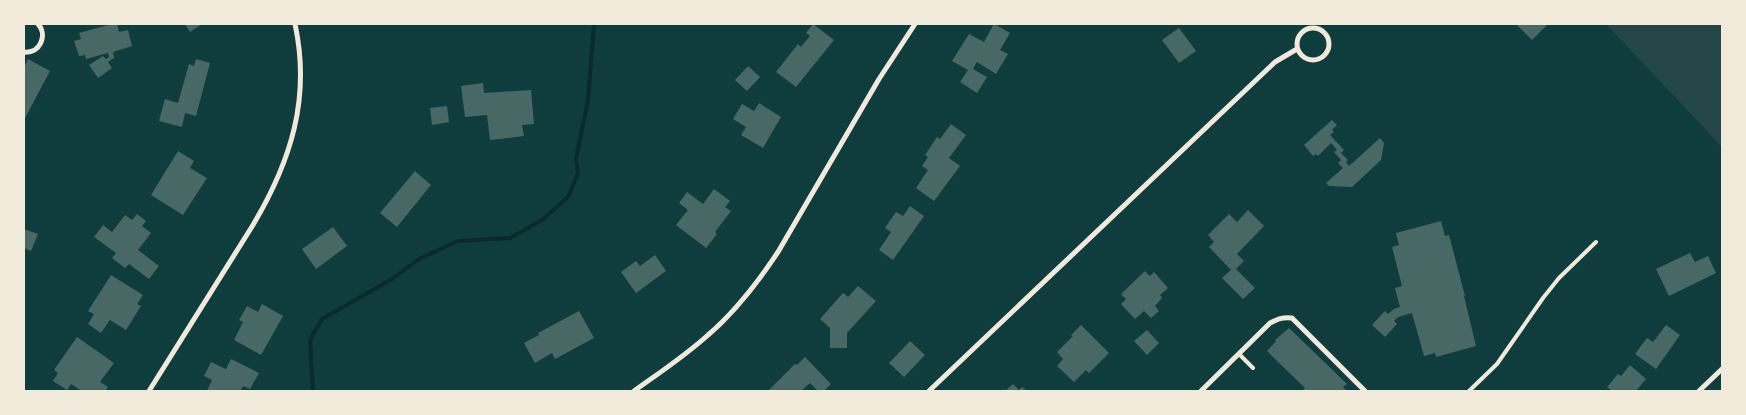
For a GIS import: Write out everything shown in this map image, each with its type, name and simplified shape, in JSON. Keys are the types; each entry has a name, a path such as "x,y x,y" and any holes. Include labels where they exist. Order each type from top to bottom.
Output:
{"street":[{"path":"24,52 36,50 41,44 42,28 38,24"},
{"path":"148,391 270,197 284,166 294,131 299,102 301,77 300,51 296,24"},
{"path":"634,391 685,355 710,334 762,276 778,252 883,72 915,24"},
{"path":"1311,28 1320,29 1328,35 1330,44 1327,54 1320,60 1311,61 1302,57 1297,49 1297,39 1302,32 1311,28"},
{"path":"928,391 1275,62 1297,49"},
{"path":"1201,391 1278,318 1292,318 1365,391"},
{"path":"1699,391 1722,369"}],"lane":[{"path":"1469,391 1497,364 1542,298 1559,278 1596,242"},
{"path":"1239,354 1253,368"}],"shaded area":[{"path":"1606,24 1722,24 1722,147"}],"building":[{"path":"117,24 119,32 128,30 132,46 113,52 114,58 108,62 112,68 98,78 89,65 103,56 106,59 109,57 108,53 86,59 85,55 79,56 74,41 81,39 79,33"},
{"path":"185,24 202,24 190,32"},
{"path":"813,24 834,40 796,87 776,72 798,44 801,47 810,36 806,33"},
{"path":"994,24 1010,33 1000,50 1008,54 996,74 977,62 973,69 987,77 977,93 960,82 968,70 952,61 969,34 984,42"},
{"path":"1516,24 1548,24 1532,40"},
{"path":"1179,28 1196,51 1179,63 1162,40"},
{"path":"28,59 50,71 24,120 24,67"},
{"path":"196,59 210,63 196,116 185,113 182,127 159,121 165,99 178,103 189,64 194,66"},
{"path":"748,66 760,77 747,91 735,80"},
{"path":"483,83 484,93 531,90 534,124 522,125 524,136 490,140 487,115 465,117 461,86"},
{"path":"759,103 781,117 763,148 741,135 746,127 733,119 742,104 754,111"},
{"path":"447,106 449,122 432,125 430,108"},
{"path":"1332,120 1337,125 1332,130 1334,132 1330,135 1344,150 1341,153 1348,160 1346,162 1349,166 1380,138 1384,143 1381,160 1352,187 1329,186 1326,183 1343,168 1338,163 1341,160 1334,152 1337,150 1331,143 1318,156 1316,154 1313,156 1304,145"},
{"path":"951,124 966,135 949,158 960,166 934,201 916,188 928,170 922,166 928,157 925,155 937,137 940,139"},
{"path":"178,151 194,161 190,168 207,178 183,215 151,195"},
{"path":"415,171 431,185 397,227 380,213"},
{"path":"714,189 730,201 725,207 731,211 715,232 717,234 706,248 676,225 688,210 679,203 687,192 703,204"},
{"path":"910,206 924,216 893,260 879,250 891,232 885,228 896,212 903,216"},
{"path":"1248,210 1264,226 1237,254 1244,261 1236,269 1255,288 1243,299 1222,278 1231,270 1209,247 1214,242 1208,235 1229,214 1237,222"},
{"path":"137,214 146,221 142,226 151,233 138,250 159,266 149,279 129,264 125,268 112,258 116,253 94,237 103,225 112,232 125,215 132,220"},
{"path":"1441,221 1445,236 1449,235 1476,346 1436,357 1435,353 1424,356 1412,313 1398,317 1394,321 1397,324 1385,337 1372,325 1385,311 1388,314 1400,307 1395,288 1402,286 1392,247 1399,245 1396,233"},
{"path":"333,227 347,246 316,269 302,249"},
{"path":"24,229 38,234 31,251 24,248"},
{"path":"1690,253 1695,262 1708,256 1716,273 1669,296 1656,269"},
{"path":"655,255 666,271 636,293 621,272 636,261 640,266"},
{"path":"1145,271 1150,276 1154,272 1168,288 1160,295 1162,298 1155,306 1159,311 1151,318 1144,311 1135,319 1121,304 1126,299 1121,294"},
{"path":"111,275 143,295 137,304 141,306 126,330 110,320 101,333 88,324 94,314 88,311"},
{"path":"858,286 876,301 847,333 847,348 830,348 830,328 820,319 843,293 848,297"},
{"path":"262,304 283,316 261,355 234,340 243,322 239,320 247,306 258,312"},
{"path":"579,311 594,338 555,359 552,353 535,363 524,343 539,335 538,333"},
{"path":"1081,325 1109,353 1089,373 1086,370 1074,382 1057,366 1063,359 1057,352"},
{"path":"1666,325 1680,335 1656,369 1635,354 1647,338 1653,342"},
{"path":"1289,328 1347,384 1343,387 1347,391 1302,391 1305,388 1267,351 1275,340"},
{"path":"1147,330 1159,343 1147,355 1134,341"},
{"path":"77,337 114,363 100,382 108,387 105,391 82,391 71,384 67,390 53,381 58,373 54,370"},
{"path":"910,341 925,355 904,377 889,363"},
{"path":"805,357 831,384 824,391 818,391 810,383 801,391 768,391 795,364 797,365"},
{"path":"231,359 259,373 250,389 243,386 240,391 207,391 212,380 204,376 211,362 226,369"},
{"path":"1630,365 1646,379 1636,391 1612,391 1607,387 1618,374 1621,376"},
{"path":"1013,384 1019,390 1022,387 1027,391 1005,391"}],"waterway":[{"path":"313,391 310,340 322,319 392,279 419,259 458,241 510,238 542,220 568,197 578,173 576,159 588,100 594,24"}]}
